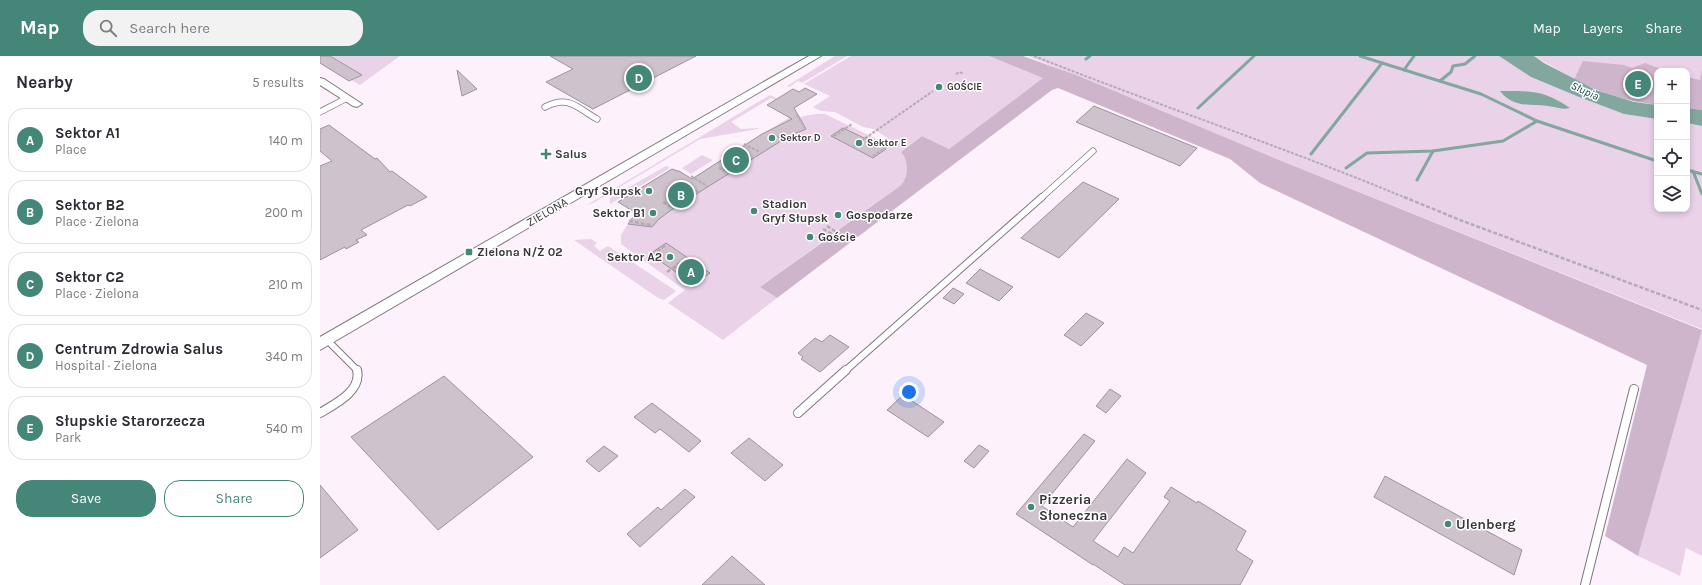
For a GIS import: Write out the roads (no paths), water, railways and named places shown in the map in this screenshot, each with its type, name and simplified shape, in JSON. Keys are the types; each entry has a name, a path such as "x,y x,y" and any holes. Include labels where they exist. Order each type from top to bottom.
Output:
{"street":[{"name":"ZIELONA","path":"324,342 816,56"},
{"path":"320,81 352,101"}],"lane":[{"path":"545,107 555,102 565,100 598,119"},
{"path":"320,112 352,101"},
{"path":"798,413 1093,150"},
{"path":"320,413 349,395 356,384 359,374 358,371 324,342"},
{"path":"1584,585 1634,388"}],"water":[{"name":"Słupia","path":"1499,56 1534,56 1544,63 1596,90 1634,102 1654,105 1654,119 1624,114 1531,77"},
{"path":"1500,91 1537,93 1561,102 1570,108 1562,109 1517,103 1505,97"},
{"path":"1690,108 1702,110 1702,126 1690,124"}],"waterway":[{"path":"1086,59 1090,56"},
{"path":"1198,108 1254,56"},
{"path":"1360,56 1404,70"},
{"path":"1404,70 1414,56"},
{"path":"1440,81 1451,72 1453,66 1465,64 1475,56"},
{"path":"1311,154 1382,63"},
{"path":"1404,70 1481,94 1537,121"},
{"path":"1433,151 1503,141 1537,121"},
{"path":"1537,121 1654,160"},
{"path":"1346,168 1367,153 1433,151"},
{"path":"1417,180 1433,151"},
{"path":"1693,172 1702,174"},
{"path":"1693,172 1702,194"}],"place":[{"name":"Centrum Zdrowia Salus","path":"639,78"},
{"name":"Słupskie Starorzecza","path":"1638,84"},
{"name":"GOŚCIE","path":"939,87"},
{"name":"Sektor D","path":"772,138"},
{"name":"Sektor E","path":"859,143"},
{"name":"Salus","path":"546,154"},
{"name":"Sektor C2","path":"736,160"},
{"name":"Gryf Słupsk","path":"649,191"},
{"name":"Sektor B2","path":"681,195"},
{"name":"Stadion Gryf Słupsk","path":"754,211"},
{"name":"Sektor B1","path":"653,213"},
{"name":"Gospodarze","path":"838,215"},
{"name":"Goście","path":"810,237"},
{"name":"Zielona N/Ż 02","path":"469,252"},
{"name":"Sektor A2","path":"670,257"},
{"name":"Sektor A1","path":"691,272"},
{"name":"Pizzeria Słoneczna","path":"1031,507"},
{"name":"Ulenberg","path":"1448,524"}]}
